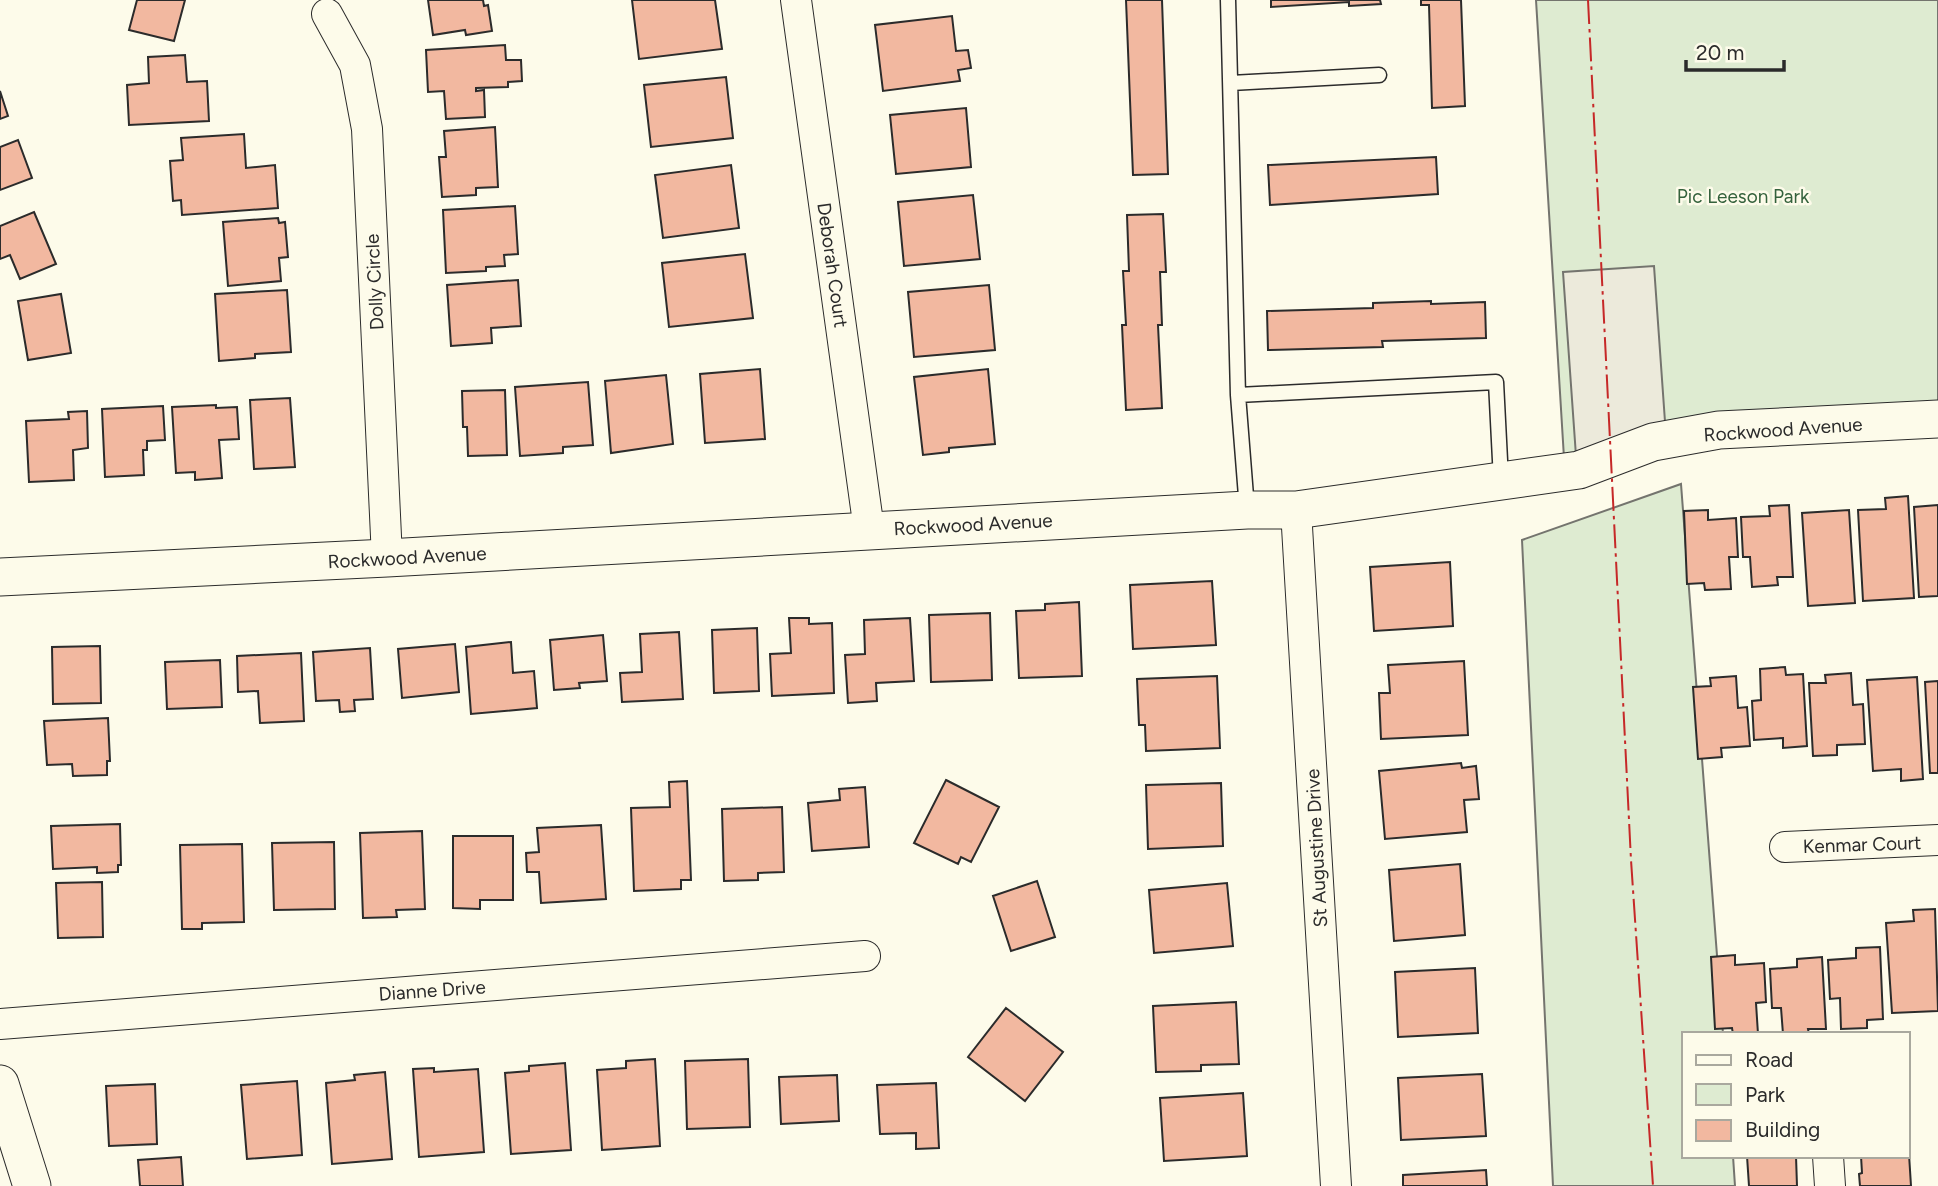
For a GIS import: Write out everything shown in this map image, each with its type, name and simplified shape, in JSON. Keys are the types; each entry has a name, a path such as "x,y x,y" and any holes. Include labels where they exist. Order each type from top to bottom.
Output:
{"street":[{"name":"Deborah Court","path":"796,0 869,530"},
{"name":"Dolly Circle","path":"327,14 355,65 367,129 387,558"},
{"name":"Rockwood Avenue","path":"0,577 1247,510 1296,510 1579,470 1653,442 1719,430 1938,419"},
{"name":"St Augustine Drive","path":"1296,510 1336,1186"},
{"name":"Kenmar Court","path":"1785,847 1938,841"},
{"name":"Dianne Drive","path":"0,1024 865,956"},
{"path":"0,1084 32,1186"},
{"path":"1828,1158 1830,1186"}],"lane":[{"path":"1228,0 1238,395 1247,510"},
{"path":"1231,83 1379,75"},
{"path":"1238,395 1496,382 1501,483"}],"green space":[{"name":"Pic Leeson Park","path":"1536,0 1938,0 1938,427 1564,458"},
{"path":"1681,484 1723,1032 1682,1032 1682,1158 1733,1158 1735,1186 1553,1186 1522,540"}],"shaded area":[{"path":"1654,266 1667,450 1576,456 1563,272"}],"building":[{"path":"137,0 185,0 174,41 129,30"},
{"path":"428,0 483,0 484,6 488,5 492,31 466,35 465,30 433,35"},
{"path":"632,0 715,0 722,49 639,59"},
{"path":"1126,0 1162,0 1168,174 1133,175"},
{"path":"1271,0 1380,0 1381,4 1349,6 1349,2 1271,7"},
{"path":"1421,0 1461,0 1465,106 1432,108 1429,5 1421,5"},
{"path":"952,16 956,51 968,50 971,68 958,70 960,81 883,91 875,25"},
{"path":"505,45 506,60 521,60 522,81 508,82 508,87 476,88 476,91 484,90 485,117 446,119 444,91 428,92 426,50"},
{"path":"185,55 187,82 207,81 209,121 129,125 127,85 149,83 148,57"},
{"path":"726,77 733,138 651,147 644,85"},
{"path":"0,91 8,116 0,119"},
{"path":"966,108 971,167 896,174 890,115"},
{"path":"495,127 498,187 476,188 476,195 442,197 439,157 446,157 444,131"},
{"path":"244,134 246,168 275,165 278,208 182,215 181,200 173,201 170,161 183,160 181,138"},
{"path":"18,140 32,178 0,190 0,147"},
{"path":"1436,157 1438,194 1270,205 1268,165"},
{"path":"731,165 739,228 663,238 655,175"},
{"path":"973,195 980,259 904,266 898,202"},
{"path":"515,206 518,254 504,255 505,266 486,267 486,271 446,273 443,210"},
{"path":"34,212 56,264 20,279 10,255 0,259 0,226"},
{"path":"1163,214 1166,272 1160,272 1162,325 1158,325 1162,408 1126,410 1122,325 1126,325 1123,271 1129,271 1127,215"},
{"path":"278,218 279,223 285,222 288,257 279,258 281,281 228,286 223,222"},
{"path":"745,254 753,318 669,327 662,263"},
{"path":"518,280 521,326 491,328 492,343 451,346 447,285"},
{"path":"989,285 995,350 914,357 908,292"},
{"path":"287,290 291,352 255,354 255,358 219,361 215,294"},
{"path":"61,294 71,353 28,360 18,301"},
{"path":"1431,301 1431,304 1485,302 1486,338 1382,341 1383,347 1268,350 1267,311 1373,308 1373,303"},
{"path":"760,369 765,439 705,443 700,374"},
{"path":"988,369 995,444 949,448 949,452 923,455 914,377"},
{"path":"666,375 673,444 611,453 605,381"},
{"path":"588,382 593,445 563,447 563,453 520,456 515,387"},
{"path":"505,390 507,455 468,456 467,427 463,427 462,391"},
{"path":"290,398 295,467 254,469 250,400"},
{"path":"216,405 216,408 237,407 239,439 219,440 222,478 195,480 195,472 176,473 172,407"},
{"path":"163,406 165,440 147,441 147,450 143,450 144,475 105,477 102,409"},
{"path":"87,411 88,448 73,450 74,480 29,482 26,421 69,419 68,412"},
{"path":"1908,496 1914,598 1863,601 1858,510 1886,509 1885,498"},
{"path":"1789,505 1793,577 1777,577 1778,585 1752,587 1750,557 1743,557 1741,517 1770,516 1769,506"},
{"path":"1938,505 1938,596 1919,597 1914,507"},
{"path":"1708,510 1708,520 1736,518 1738,557 1729,557 1731,589 1705,590 1704,583 1687,584 1684,511"},
{"path":"1849,510 1855,603 1808,606 1802,513"},
{"path":"1450,562 1453,626 1374,631 1370,567"},
{"path":"1212,581 1216,645 1133,649 1130,585"},
{"path":"1079,602 1082,676 1019,678 1016,611 1045,610 1045,604"},
{"path":"990,613 992,680 931,682 929,615"},
{"path":"789,618 809,618 809,624 832,623 834,693 772,696 770,654 791,653"},
{"path":"910,618 914,681 876,683 877,701 848,703 845,655 865,654 864,620"},
{"path":"757,628 759,691 714,693 712,630"},
{"path":"679,632 683,699 622,702 620,673 642,672 640,634"},
{"path":"603,635 607,681 579,683 580,688 554,690 550,640"},
{"path":"511,642 513,673 534,671 537,708 471,714 466,647"},
{"path":"455,644 459,692 402,698 398,649"},
{"path":"100,646 101,703 53,704 52,647"},
{"path":"370,648 373,699 354,700 355,711 340,712 339,700 316,701 313,652"},
{"path":"301,653 304,721 260,723 258,691 238,692 237,656"},
{"path":"220,660 222,707 167,709 165,662"},
{"path":"1464,661 1468,735 1381,739 1379,693 1390,693 1388,665"},
{"path":"1785,667 1786,675 1803,674 1807,746 1783,748 1783,738 1754,740 1752,701 1761,700 1760,669"},
{"path":"1851,673 1853,705 1863,704 1865,744 1837,745 1837,755 1813,756 1809,683 1826,683 1825,675"},
{"path":"1217,676 1220,748 1146,751 1145,725 1139,725 1137,679"},
{"path":"1736,676 1738,708 1747,707 1750,746 1721,748 1722,757 1698,759 1693,687 1711,686 1710,678"},
{"path":"1917,677 1923,779 1901,781 1901,769 1873,771 1867,680"},
{"path":"1938,681 1938,773 1930,773 1925,682"},
{"path":"108,718 110,761 107,761 107,775 73,776 72,764 47,765 44,721"},
{"path":"1461,763 1462,768 1476,766 1479,799 1464,800 1467,832 1385,839 1379,771"},
{"path":"946,780 999,807 971,862 961,857 958,864 914,843"},
{"path":"687,781 691,880 681,880 681,889 634,891 631,808 670,807 669,782"},
{"path":"1221,783 1223,846 1148,849 1146,785"},
{"path":"865,787 869,847 812,851 808,803 840,800 839,789"},
{"path":"782,807 784,872 758,873 758,880 724,881 722,809"},
{"path":"120,824 121,865 118,865 118,872 97,873 97,867 53,869 51,826"},
{"path":"601,825 606,899 541,903 539,872 527,872 526,853 539,852 537,828"},
{"path":"422,831 425,909 396,910 397,917 363,918 360,833"},
{"path":"453,836 513,836 513,900 480,900 480,909 453,908"},
{"path":"334,842 335,909 274,910 272,843"},
{"path":"242,844 244,922 202,923 202,929 182,929 180,845"},
{"path":"1460,864 1465,935 1394,941 1389,870"},
{"path":"1037,881 1055,937 1011,951 993,896"},
{"path":"102,882 103,937 58,938 56,883"},
{"path":"1227,883 1233,946 1154,953 1149,890"},
{"path":"1935,909 1938,1011 1892,1013 1886,923 1914,921 1913,910"},
{"path":"1880,947 1883,1019 1867,1020 1867,1028 1841,1029 1840,998 1830,999 1828,960 1856,958 1856,948"},
{"path":"1735,955 1735,965 1764,963 1766,1002 1756,1003 1758,1032 1733,1032 1732,1028 1715,1029 1711,957"},
{"path":"1822,957 1826,1029 1783,1032 1781,1008 1772,1008 1770,969 1797,967 1797,959"},
{"path":"1475,968 1478,1033 1398,1037 1395,972"},
{"path":"1236,1002 1239,1064 1201,1065 1201,1071 1156,1072 1153,1006"},
{"path":"1006,1008 1063,1052 1025,1101 968,1057"},
{"path":"655,1059 660,1146 602,1150 597,1070 626,1068 626,1061"},
{"path":"748,1059 750,1127 687,1129 685,1061"},
{"path":"565,1063 571,1150 511,1154 505,1073 529,1071 529,1066"},
{"path":"434,1068 434,1072 478,1069 484,1152 419,1157 413,1069"},
{"path":"385,1072 392,1159 332,1164 326,1083 355,1080 354,1075"},
{"path":"1482,1074 1486,1136 1401,1140 1398,1078"},
{"path":"837,1075 839,1121 781,1124 779,1077"},
{"path":"297,1081 302,1155 247,1159 241,1085"},
{"path":"936,1083 939,1148 916,1149 916,1133 880,1134 877,1085"},
{"path":"155,1084 157,1144 109,1146 106,1086"},
{"path":"1243,1093 1247,1156 1164,1161 1160,1098"},
{"path":"181,1157 183,1186 140,1186 138,1160"},
{"path":"1747,1158 1796,1158 1797,1186 1749,1186"},
{"path":"1861,1158 1909,1158 1911,1186 1860,1186 1859,1174 1862,1173"},
{"path":"1486,1170 1487,1186 1403,1186 1403,1175"}],"power":[{"path":"1588,0 1631,860 1653,1186"}]}
